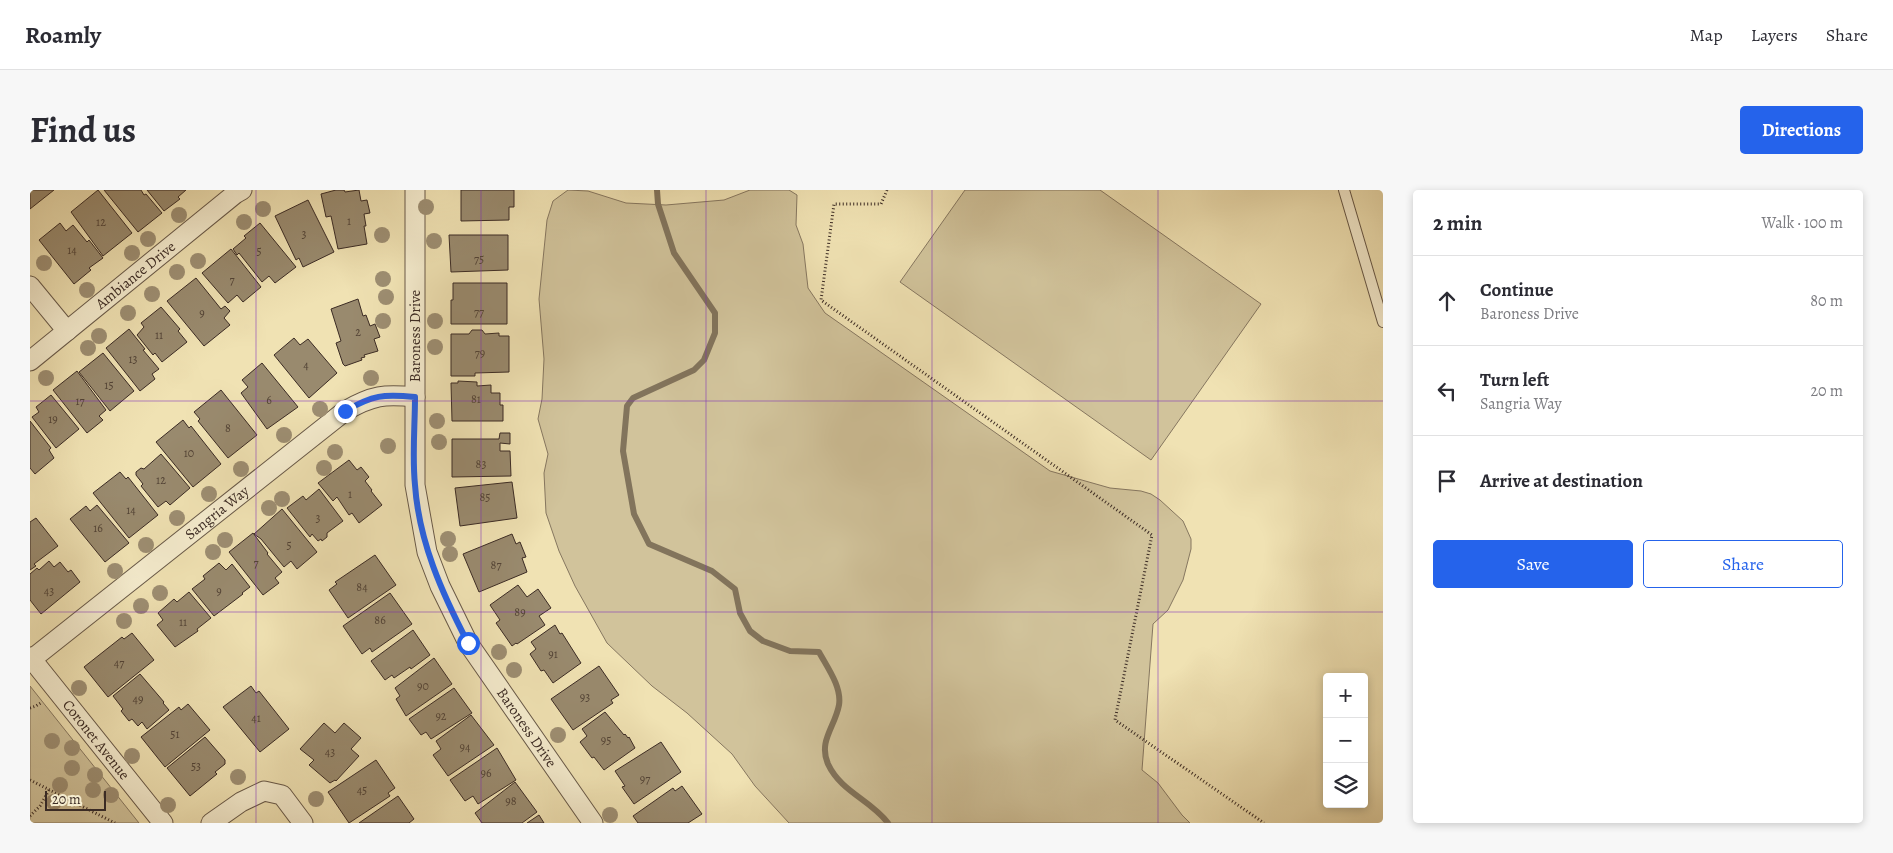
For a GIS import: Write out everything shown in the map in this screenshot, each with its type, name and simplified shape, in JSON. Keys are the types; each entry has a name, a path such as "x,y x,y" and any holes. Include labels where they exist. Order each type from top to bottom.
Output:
{"street":[{"name":"Ambiance Drive","path":"30,361 242,190"},
{"name":"Baroness Drive","path":"415,190 415,485 427,552 440,586 468,643 594,823"},
{"path":"30,286 67,331"},
{"name":"Sangria Way","path":"31,658 345,411 365,399 386,395 415,397"},
{"name":"Coronet Avenue","path":"31,658 163,823"},
{"path":"211,823 241,802 264,791 282,795 303,823"}],"lane":[{"path":"1344,190 1383,322"}],"path":[{"path":"886,190 881,204 834,204 821,300 1152,535 1115,720 1264,823"},
{"path":"30,780 115,823"},
{"path":"30,816 40,806 49,790"}],"shaded area":[{"path":"568,190 588,191 626,203 666,205 724,200 750,190 789,190 797,195 796,225 803,244 808,288 825,313 1050,471 1110,488 1141,491 1151,494 1183,521 1191,539 1191,549 1183,580 1168,610 1153,624 1142,770 1158,783 1190,823 789,823 755,786 732,754 687,713 652,686 607,643 575,586 559,551 546,513 544,473 548,454 538,419 542,399 544,359 539,299 547,220 553,201"},
{"path":"965,190 1100,190 1261,304 1151,460 900,282"},
{"path":"30,686 139,823 30,823"}],"building":[{"path":"30,190 54,190 30,209"},
{"path":"98,190 132,233 103,256 71,212"},
{"path":"104,190 141,190 162,213 138,232"},
{"path":"147,190 186,190 178,197 180,199 164,211"},
{"path":"344,190 345,192 359,190 361,201 367,200 370,213 364,214 366,226 364,226 367,244 338,249 331,216 326,217 321,194"},
{"path":"461,190 514,190 514,207 509,207 509,220 461,221"},
{"path":"308,200 334,252 303,267 299,258 296,260 275,216"},
{"path":"60,223 66,231 73,225 87,242 89,240 103,258 89,268 91,270 74,284 39,240"},
{"path":"260,223 296,267 275,283 269,276 262,282 239,253 237,255 233,249 246,238 244,236"},
{"path":"449,235 508,235 508,270 451,272"},
{"path":"231,249 261,287 243,302 237,295 228,303 202,273"},
{"path":"196,278 221,309 225,306 230,311 224,318 230,325 204,346 167,301"},
{"path":"453,283 507,283 507,324 451,324"},
{"path":"358,299 363,316 366,315 370,326 375,324 380,337 374,339 378,351 364,355 365,357 361,358 362,360 345,366 336,343 341,341 331,309"},
{"path":"161,307 180,329 178,331 187,342 162,362 155,353 153,355 137,335 144,327 141,323"},
{"path":"129,329 159,369 152,374 155,379 140,391 106,348"},
{"path":"472,330 482,330 485,334 499,333 499,336 509,336 509,372 475,373 475,376 451,376 451,334 469,334"},
{"path":"294,338 300,345 308,339 337,373 309,398 274,355"},
{"path":"103,353 134,391 110,411 79,372"},
{"path":"262,363 298,407 267,429 241,393 248,387 242,380"},
{"path":"77,371 106,410 99,416 103,420 87,433 53,390"},
{"path":"458,381 477,382 477,386 491,385 491,393 500,393 500,405 503,405 503,421 452,421 451,383 458,383"},
{"path":"221,390 257,435 228,458 198,421 200,419 194,412"},
{"path":"51,395 79,429 56,448 32,417 39,412 36,407"},
{"path":"183,420 189,428 191,426 221,464 193,487 156,442"},
{"path":"30,421 51,448 49,450 54,458 35,474 30,468"},
{"path":"500,433 510,433 510,444 500,443 500,451 510,451 511,476 452,477 452,439 499,439"},
{"path":"161,454 190,488 170,505 166,501 158,507 141,486 143,484 136,475 136,472 141,468 144,469"},
{"path":"349,460 357,470 361,467 369,477 365,481 382,505 359,523 352,513 349,515 337,497 333,501 318,483"},
{"path":"120,472 126,479 128,477 158,515 129,538 93,493"},
{"path":"512,482 517,518 460,526 455,488"},
{"path":"319,489 343,521 327,533 327,537 322,541 321,539 318,541 312,534 310,537 287,508 303,496 306,500"},
{"path":"97,505 129,543 105,562 70,519 86,506 90,511"},
{"path":"282,509 317,552 297,569 291,561 284,567 261,539 254,534"},
{"path":"36,518 58,546 34,564 36,566 30,570 30,522"},
{"path":"253,533 282,572 275,578 279,583 263,595 229,552"},
{"path":"512,534 516,544 520,542 526,557 522,558 527,572 479,592 463,554"},
{"path":"375,555 396,585 348,618 329,590 337,584 335,582"},
{"path":"49,561 54,567 60,562 68,572 71,570 80,582 41,614 30,600 30,574 37,568 39,570"},
{"path":"219,563 226,570 232,564 250,587 214,616 192,589 205,579 203,576"},
{"path":"518,585 527,597 538,589 551,608 539,616 545,625 512,646 496,623 500,620 490,605"},
{"path":"189,592 211,618 197,629 198,631 175,647 157,625 163,620 158,613 174,599 177,602"},
{"path":"390,593 412,624 372,652 370,648 362,654 343,626"},
{"path":"555,625 581,663 553,683 544,670 541,671 530,654 536,649 531,642"},
{"path":"413,630 430,655 411,669 410,667 394,678 392,675 385,680 371,661"},
{"path":"132,633 154,660 108,697 84,667 122,637 124,639"},
{"path":"434,658 452,684 406,716 396,699 400,696 395,688"},
{"path":"599,666 619,695 611,700 613,703 573,730 551,699"},
{"path":"140,674 169,710 147,729 142,722 138,726 132,719 129,721 113,696"},
{"path":"251,686 256,693 259,691 289,729 260,752 223,707"},
{"path":"454,688 472,713 431,739 426,732 421,735 409,719"},
{"path":"188,704 210,730 165,767 141,737 179,707 181,710"},
{"path":"605,712 624,735 629,737 635,748 604,770 580,742 587,736 582,729"},
{"path":"471,715 494,745 448,776 433,755 441,749 436,741"},
{"path":"324,723 335,733 344,723 361,738 351,749 359,756 336,781 330,783 309,765 314,760 300,749"},
{"path":"205,737 225,760 225,764 215,772 217,774 190,796 167,768"},
{"path":"661,742 681,772 634,804 622,787 625,786 615,771"},
{"path":"497,748 516,780 478,804 473,796 465,801 450,780"},
{"path":"376,760 395,788 388,793 390,796 349,823 328,792"},
{"path":"515,782 537,812 522,823 482,823 475,813"},
{"path":"682,786 702,814 688,823 638,823 633,816 673,788 675,791"},
{"path":"398,796 414,819 409,823 359,823"},
{"path":"539,815 544,823 527,823"}],"waterway":[{"path":"657,190 658,204 674,253 715,313 715,333 704,360 694,370 633,398 627,406 623,451 634,514 649,544 712,571 735,589 740,613 750,631 763,641 790,651 819,652 833,677 839,698 837,713 826,741 825,756 828,764 840,782 873,808 888,823"}],"route":[{"path":"345,411 365,399 386,395 415,397 415,485 427,552 440,586 468,643"}]}
